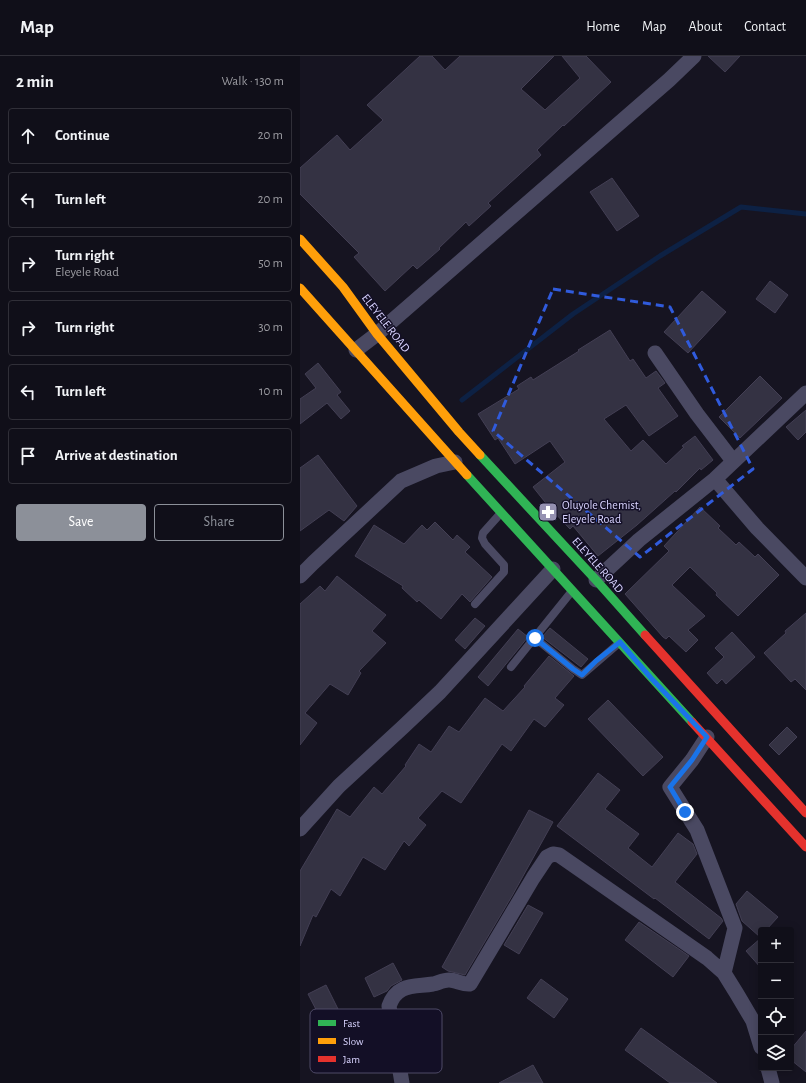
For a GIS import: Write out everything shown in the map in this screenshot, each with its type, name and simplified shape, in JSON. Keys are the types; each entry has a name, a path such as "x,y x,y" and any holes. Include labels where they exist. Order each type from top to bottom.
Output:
{"main road":[{"name":"ELEYELE ROAD","path":"300,239 343,287 377,334 459,432 596,580 806,813"},
{"path":"300,288 442,448 806,847"}],"street":[{"path":"356,350 377,334 663,86 694,56"},
{"path":"655,353 697,414 733,461"},
{"path":"596,580 639,540 715,479 806,393"},
{"path":"300,576 401,480 436,466 455,462"},
{"path":"715,479 757,528 806,578"},
{"path":"300,829 339,786 440,692 554,569"},
{"path":"707,737 692,760 670,787 697,830 735,928 724,973"},
{"path":"390,1009 389,1006 395,995 409,986 434,984 447,980 456,980 470,984 533,878 547,857 553,854 559,855 708,958 724,973 738,994 753,1021 758,1038"},
{"path":"769,1071 772,1083"},
{"path":"400,1073 402,1083"}],"lane":[{"path":"475,604 504,572 504,565 482,540 482,536 502,512"},
{"path":"511,667 573,590"},
{"path":"535,638 582,675 596,661 620,642"}],"highlighted area":[{"path":"553,289 670,307 753,469 640,557 493,431"}],"building":[{"path":"420,56 432,56 445,70 460,56 554,56 521,89 545,110 580,78 562,56 586,56 611,82 537,150 541,155 488,203 491,206 469,226 466,222 439,248 440,249 417,269 413,265 385,291 354,257 359,253 300,194 300,168 337,135 350,150 383,120 367,105"},
{"path":"708,56 740,56 725,72"},
{"path":"612,178 639,216 617,231 590,192"},
{"path":"770,281 788,295 775,313 756,299"},
{"path":"702,291 726,312 688,353 664,332"},
{"path":"610,330 630,361 633,359 646,378 656,371 665,383 658,388 678,416 649,436 626,405 604,419 631,451 643,440 666,464 684,447 682,446 695,436 713,460 701,470 700,468 676,492 675,491 637,525 598,556 573,526 570,529 549,507 533,487 565,462 550,441 515,464 498,438 495,440 478,414 519,389 517,386 531,377 533,380"},
{"path":"318,363 341,392 337,395 350,411 341,419 327,403 300,424 300,399 316,388 305,374"},
{"path":"760,376 782,398 740,438 719,417"},
{"path":"806,410 806,432 798,440 786,427"},
{"path":"318,455 357,506 344,521 329,510 300,531 300,468"},
{"path":"700,507 720,526 718,528 736,545 739,542 755,557 758,554 779,575 738,616 690,567 672,585 705,616 688,630 698,640 686,652 669,636 666,639 663,637 625,594 669,551 664,546"},
{"path":"435,522 453,540 457,535 470,547 465,552 492,577 470,602 462,594 441,619 419,600 417,602 402,588 403,586 355,556 374,525 404,544 422,525 427,530"},
{"path":"337,576 386,615 372,631 386,643 359,671 361,673 348,695 330,684 305,713 317,723 300,745 300,604 320,586 325,591"},
{"path":"806,613 806,690 795,679 791,682 764,653 786,633 785,631"},
{"path":"475,618 485,626 465,649 455,640"},
{"path":"550,628 588,659 581,667 542,637"},
{"path":"518,629 528,637 488,686 478,677"},
{"path":"732,632 755,657 726,684 722,679 717,684 707,673 724,657 715,648"},
{"path":"549,656 574,676 555,698 564,705 545,727 534,719 511,751 502,744 461,803 442,791 418,818 426,825 409,846 404,841 385,870 363,857 340,896 331,889 316,917 313,915 300,946 300,871 337,809 350,817 374,787 382,794 406,766 405,765 419,744 431,752 449,726 459,732 485,698 503,711 525,687 524,686"},
{"path":"608,700 663,757 643,776 588,719"},
{"path":"787,727 797,737 779,755 769,745"},
{"path":"598,773 620,790 605,809 639,834 628,848 652,867 678,833 693,844 697,854 675,882 723,921 709,939 557,826"},
{"path":"529,810 553,822 512,896 465,975 448,971 442,967"},
{"path":"747,891 778,917 769,927 758,927 758,935 742,921 736,904"},
{"path":"528,905 543,913 519,954 504,945"},
{"path":"639,922 689,956 673,977 625,940"},
{"path":"758,941 758,965 746,951"},
{"path":"393,963 402,980 391,986 387,991 374,997 365,978"},
{"path":"541,979 568,999 554,1018 527,998"},
{"path":"326,985 338,1009 316,1009 308,994"},
{"path":"641,1028 717,1083 670,1083 625,1050"},
{"path":"806,1031 806,1072 794,1062 794,1045"},
{"path":"533,1065 543,1083 499,1083"}],"waterway":[{"path":"462,400 573,314 660,256 741,207 806,214"}],"traffic: fast":[{"path":"480,455 645,635"},
{"path":"467,475 692,722"}],"traffic: slow":[{"path":"300,239 343,287 377,334 480,455"},
{"path":"300,288 467,475"}],"traffic: jam":[{"path":"645,635 806,813"},
{"path":"692,722 806,847"}],"place":[{"name":"Oluyole Chemist, Eleyele Road","path":"548,512"}],"route":[{"path":"535,638 582,675 596,661 620,642 651,678 707,737 692,760 670,787 685,812"}]}
